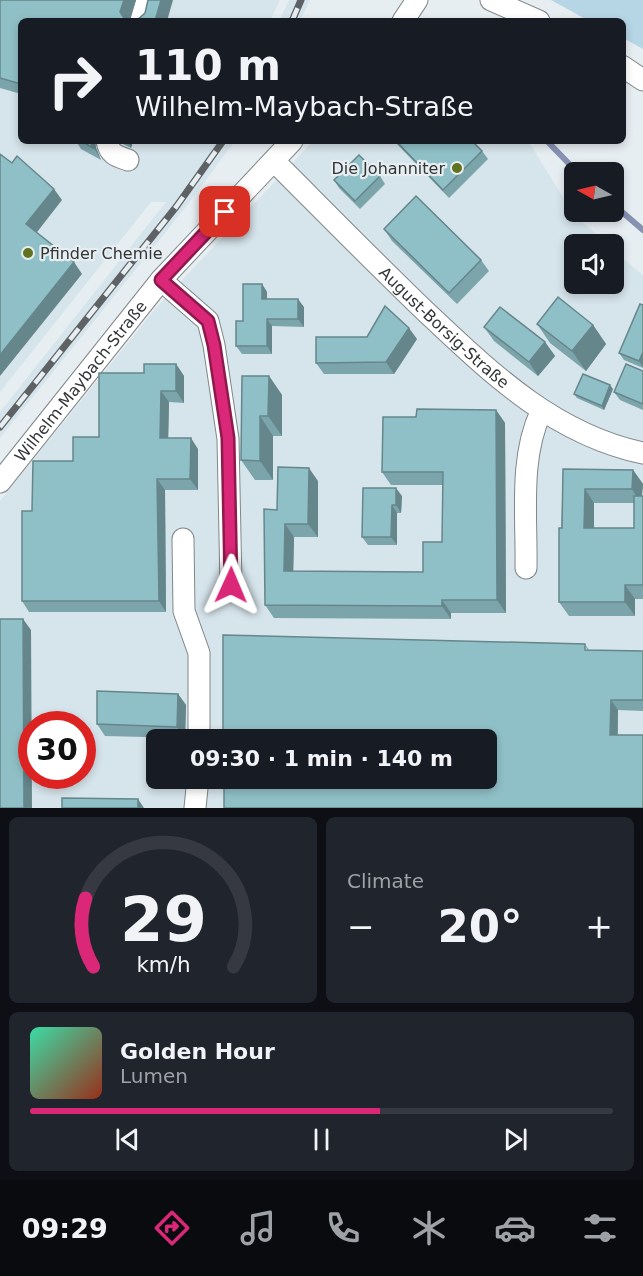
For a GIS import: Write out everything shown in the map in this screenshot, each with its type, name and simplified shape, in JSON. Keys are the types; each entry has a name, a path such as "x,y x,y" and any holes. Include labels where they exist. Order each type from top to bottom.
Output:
{"street":[{"path":"142,18 147,0"},
{"path":"405,18 417,0"},
{"path":"490,0 532,18"},
{"path":"626,69 643,80"},
{"path":"107,144 114,155 128,160"},
{"name":"Wilhelm-Maybach-Straße","path":"0,482 161,280 289,144"},
{"name":"August-Borsig-Straße","path":"274,160 391,279 495,378 541,412 591,436 643,453"},
{"path":"161,280 208,321 214,345 228,438 231,585"},
{"path":"526,568 528,453 532,430 541,412"},
{"path":"183,539 184,611 199,653 199,729"},
{"path":"195,808 197,789"}],"shaded area":[{"path":"0,0 280,0 271,18 18,18 18,144 233,144 185,208 0,438 0,412 166,202 151,202 0,392"},
{"path":"289,0 310,0 301,18 280,18"},
{"path":"551,0 643,0 643,49 626,40 626,18 584,18"},
{"path":"310,144 530,144 564,199 564,222 583,222 596,234 564,234 564,294 624,294 624,259 643,275 643,808 0,808 0,501 156,308"}],"building":[{"path":"0,0 124,0 120,12 124,18 18,18 18,83 0,78"},
{"path":"148,0 161,0 156,18 139,18 145,13"},
{"path":"399,144 475,144 482,151 443,190"},
{"name":"Pfinder Chemie","path":"0,154 12,163 17,156 54,189 26,224 74,262 0,355"},
{"path":"359,155 380,176 355,201 334,180"},
{"path":"416,196 481,260 449,293 384,229"},
{"path":"243,284 262,284 262,299 298,299 298,319 267,319 267,346 236,346 236,321 243,321"},
{"path":"558,297 593,325 572,351 537,324"},
{"path":"640,304 643,305 643,352 639,361 619,353"},
{"path":"385,306 409,328 386,362 316,363 316,337 367,337"},
{"path":"500,307 545,342 529,362 484,327"},
{"path":"144,364 176,364 176,391 161,391 160,438 191,438 190,479 157,479 159,601 22,601 22,511 32,511 33,461 73,461 73,437 99,437 99,373 144,373"},
{"path":"626,364 643,371 643,404 614,392"},
{"path":"583,374 610,385 602,406 574,394"},
{"path":"242,376 269,376 268,416 260,416 260,461 241,460"},
{"path":"417,409 496,410 497,600 442,600 442,606 265,605 264,509 277,510 278,467 309,468 308,524 285,524 284,571 423,572 423,542 442,542 443,472 382,472 383,417 416,417"},
{"path":"563,469 633,470 632,489 585,489 584,528 634,528 634,496 643,496 643,585 625,585 625,602 559,602 559,528 562,528"},
{"path":"363,488 396,488 396,505 392,505 391,537 362,537"},
{"path":"0,619 23,619 23,711 18,711 18,789 24,789 24,808 0,808"},
{"path":"223,635 585,644 585,650 643,651 643,700 611,700 610,735 643,735 643,808 224,808 224,789 497,789 497,729 223,729"},
{"path":"97,691 178,694 177,727 97,724"},
{"path":"62,798 138,799 138,808 62,808"}],"waterway":[{"path":"550,144 567,162"},
{"path":"624,214 643,230"}],"railway":[{"path":"293,18 301,0"},
{"path":"0,427 176,207 221,144"}],"place":[{"name":"Die Johanniter","path":"457,168"},
{"name":"Pfinder Chemie","path":"28,253"}],"route":[{"path":"225,212 161,280 208,321 214,345 228,438 231,585"}]}
